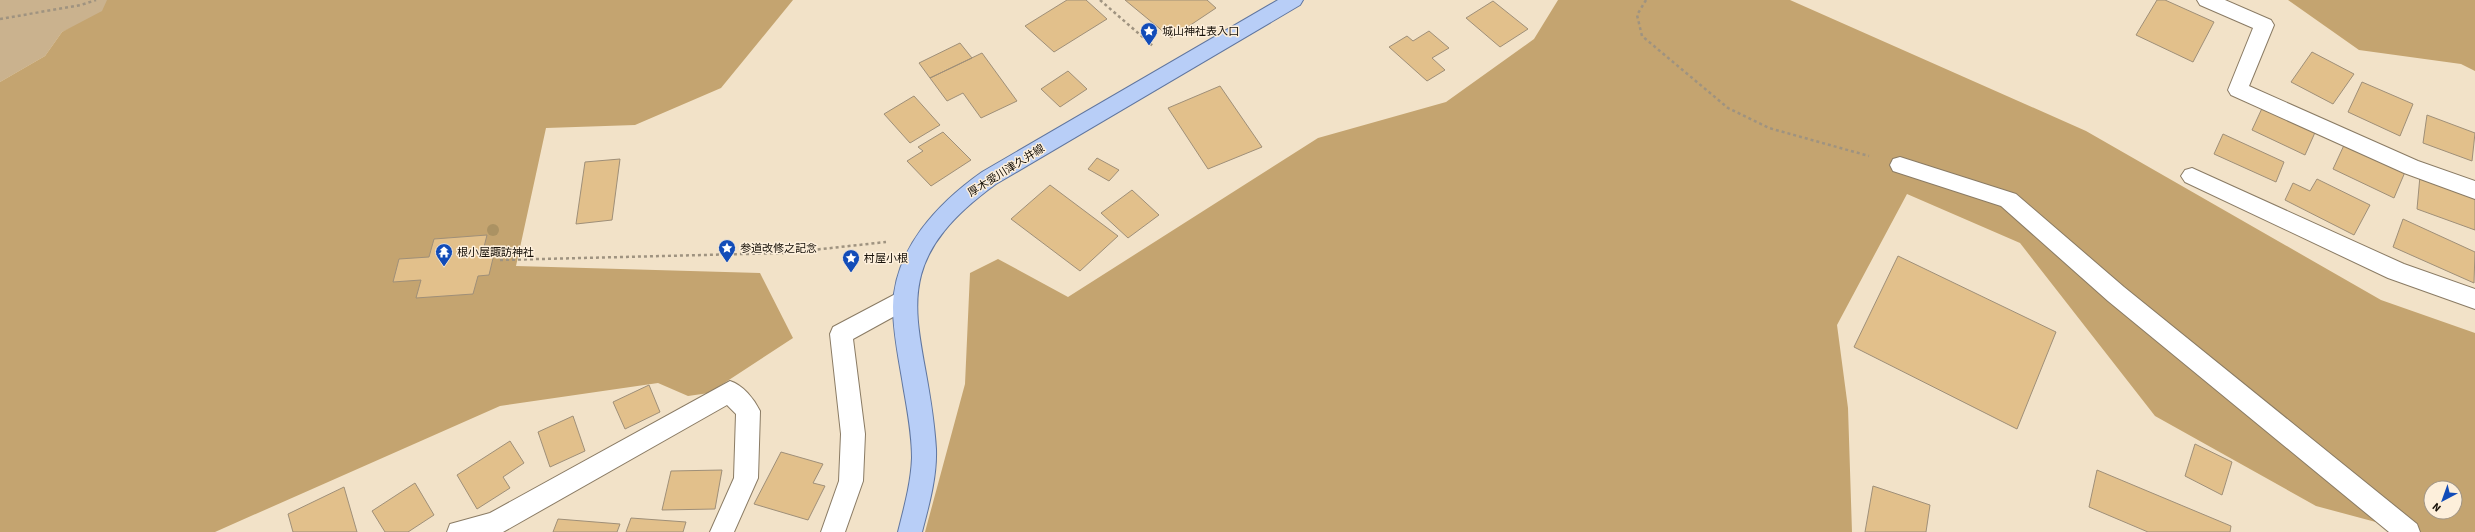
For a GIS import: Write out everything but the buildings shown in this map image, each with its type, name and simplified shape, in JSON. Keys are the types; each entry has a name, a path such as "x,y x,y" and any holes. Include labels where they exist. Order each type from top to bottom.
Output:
{"main road":[{"name":"厚木愛川津久井線","path":"910,532 921,489 924,457 921,421 905,299 914,264 928,237 944,215 973,188 1293,0"}],"street":[{"path":"2207,0 2264,25 2238,90 2411,167 2475,190"},
{"path":"1900,165 2008,200 2116,294 2408,532"},
{"path":"2192,176 2396,271 2475,299"},
{"path":"833,532 851,481 852,434 841,334 905,299"},
{"path":"459,532 494,524 730,391 748,411 746,478 722,532"}],"path":[{"path":"0,19 74,6 96,0"},
{"path":"1100,0 1179,68"},
{"path":"1646,0 1637,15 1642,36 1728,108 1769,128 1900,165"},
{"path":"500,260 786,252 928,237"}],"shaded area":[{"path":"0,0 138,0 62,32 45,56 0,82"},
{"path":"107,0 793,0 721,88 635,125 546,128 516,266 760,273 793,338 709,393 688,396 658,383 500,406 215,532 0,532 0,82 45,56 62,32 102,11"},
{"path":"1558,0 1790,0 2086,131 2381,300 2475,333 2475,532 2413,532 2316,506 2155,416 2020,243 1907,194 1837,325 1848,408 1852,532 925,532 965,384 970,273 998,259 1068,297 1318,138 1446,102 1534,39"},
{"path":"2288,0 2475,0 2475,71 2461,64 2359,50"}],"place":[{"name":"城山神社表入口","path":"1149,46"},
{"name":"参道改修之記念","path":"727,263"},
{"name":"根小屋諏訪神社","path":"444,267"},
{"name":"村屋小根","path":"851,273"}]}
